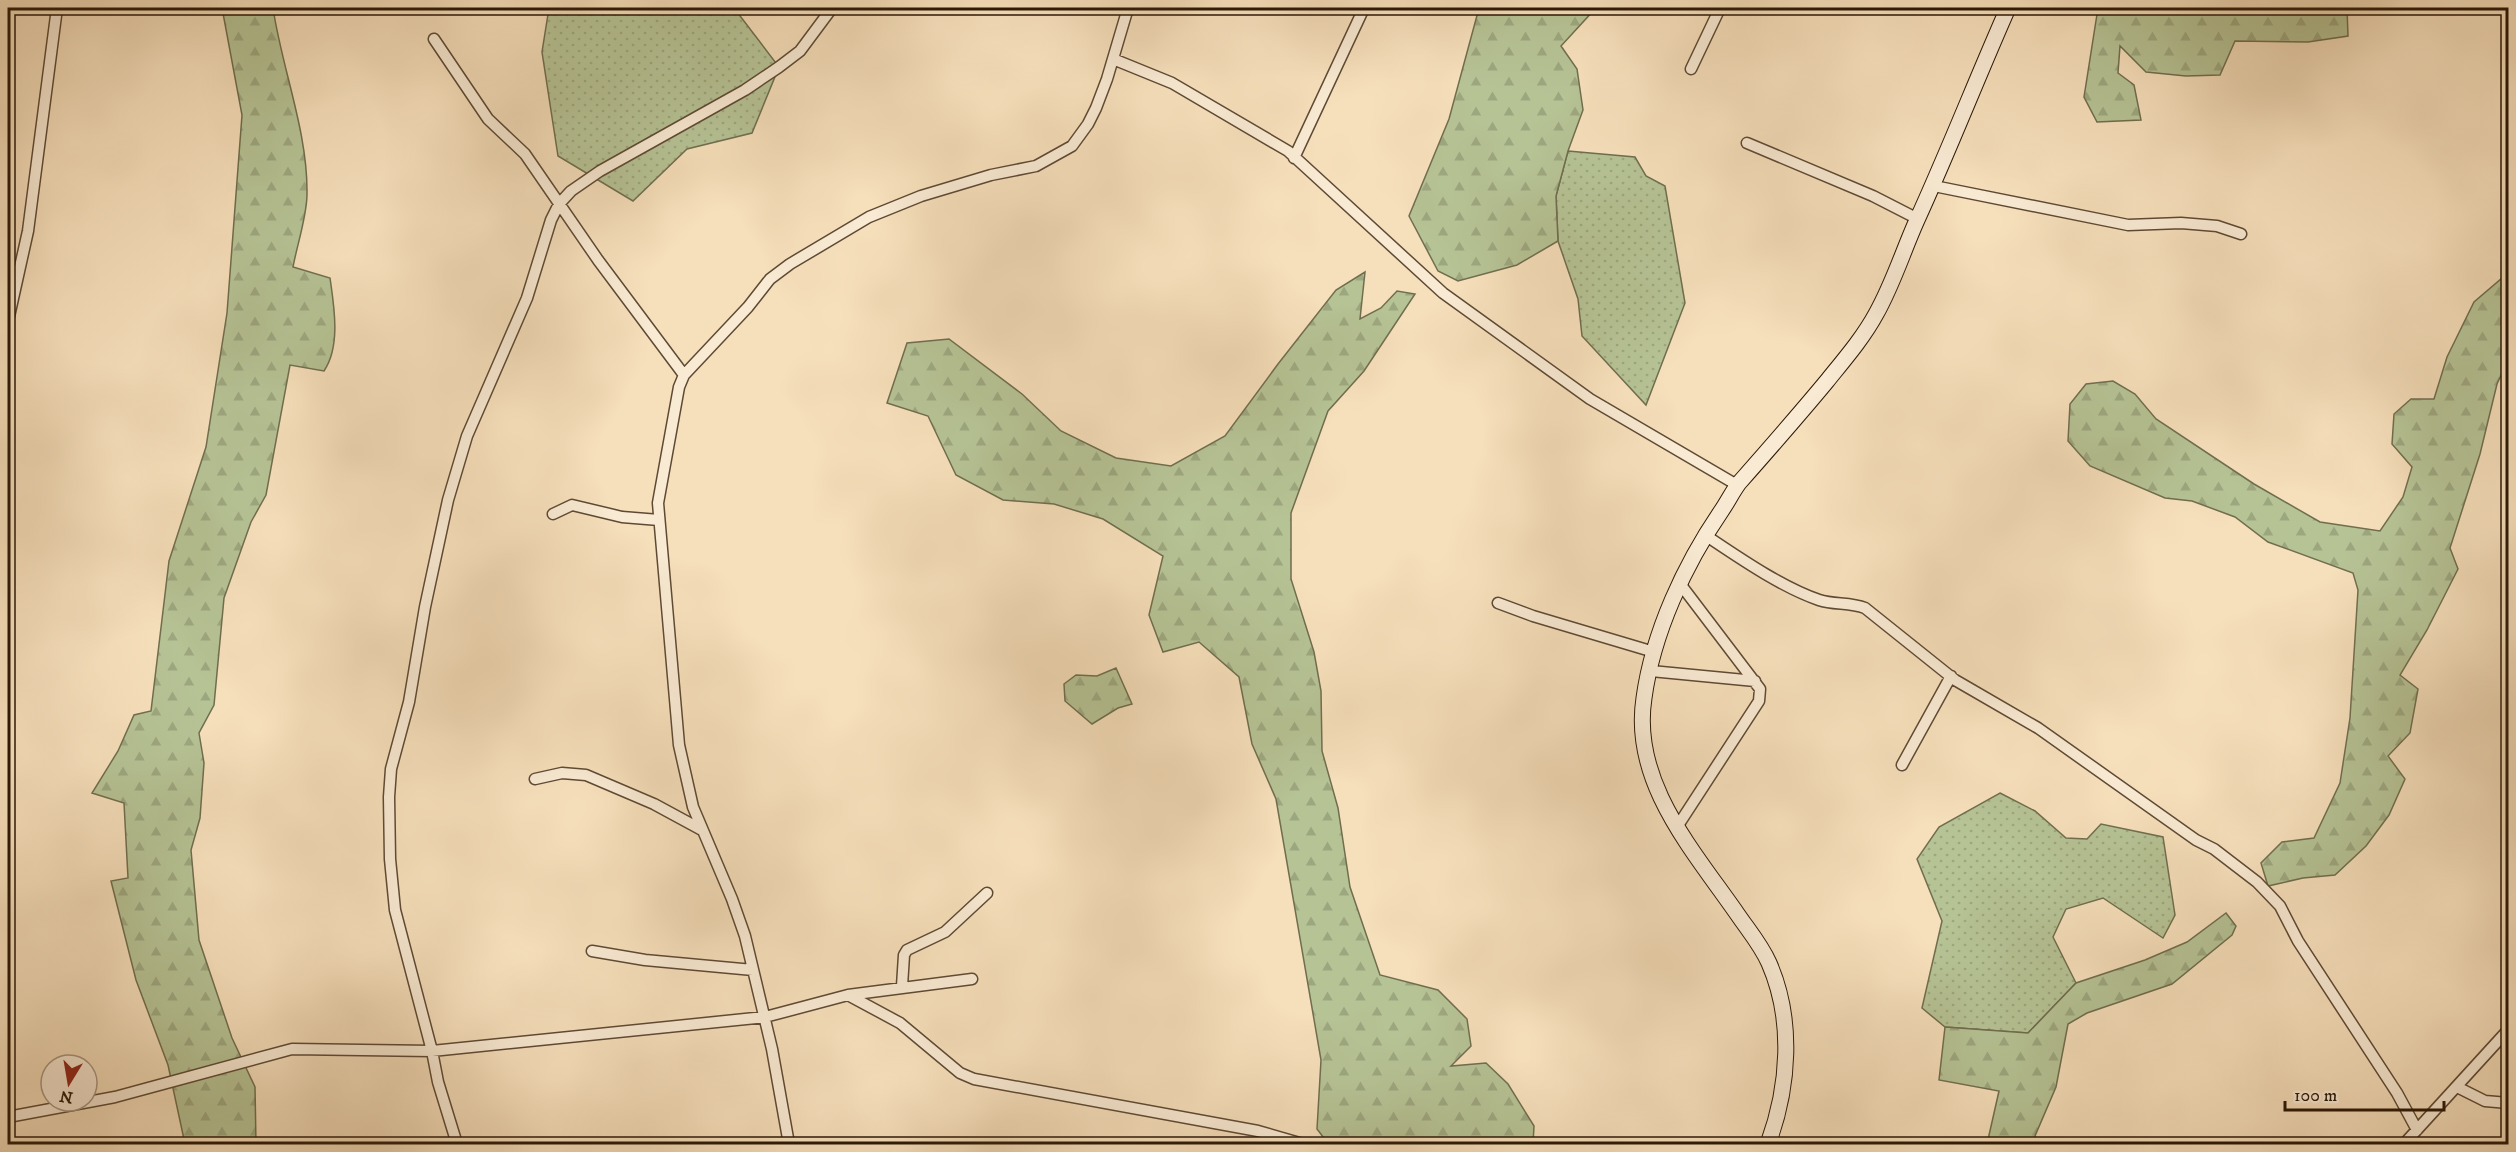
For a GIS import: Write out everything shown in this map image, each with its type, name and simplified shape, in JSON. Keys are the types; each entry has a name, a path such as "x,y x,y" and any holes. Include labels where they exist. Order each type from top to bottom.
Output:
{"street":[{"path":"8,321 22,265 35,185 57,8"},
{"path":"457,1144 438,1082 395,910 390,859 389,797 391,769 409,702 425,607 451,486 467,436 527,298 551,220 559,204 572,191 600,171 745,90 779,68 800,51 832,8"},
{"path":"789,1144 765,1017 753,970 732,899 691,800 679,745 658,503 679,387 684,375 748,307 770,279 790,264 868,217 932,192 1036,166 1072,146 1088,124 1113,59 1128,8"},
{"path":"1294,158 1364,8"},
{"path":"1691,69 1720,8"},
{"path":"1768,1144 1783,1094 1786,1026 1776,985 1761,946 1677,827 1662,801 1648,768 1642,727 1644,696 1654,652 1681,585 1705,535 1737,486 1768,453 1843,361 1876,314 1934,186 1953,133 2008,8"},
{"path":"434,39 488,118 525,154 684,375"},
{"path":"1113,59 1172,83 1288,152 1443,293 1590,399 1737,486"},
{"path":"1747,143 1873,196 1918,219"},
{"path":"1934,186 2128,225 2181,223 2217,226 2241,234"},
{"path":"553,514 572,505 622,517 659,520"},
{"path":"1705,535 1744,560 1819,600 1838,604 1855,604 1864,608 1951,676 2038,728 2196,840 2214,849 2257,882 2280,906 2298,941 2397,1094 2417,1130"},
{"path":"1677,827 1759,701 1760,689 1703,617 1681,585"},
{"path":"1498,603 1533,616 1654,652"},
{"path":"1651,671 1755,681"},
{"path":"1902,765 1951,676"},
{"path":"535,779 562,773 586,774 654,804 702,830"},
{"path":"902,986 904,955 907,950 945,932 987,893"},
{"path":"592,951 645,960 753,970"},
{"path":"8,1117 115,1097 292,1049 432,1051 765,1017 848,994 972,979"},
{"path":"848,994 900,1023 944,1061 960,1073 974,1079 1258,1131 1303,1144"},
{"path":"2404,1144 2508,1030"},
{"path":"2457,1087 2485,1101 2508,1103"}],"green space":[{"path":"222,8 273,8 299,124 306,171 305,212 293,267 330,278 335,326 333,350 324,371 290,365 266,495 251,522 224,598 214,705 199,733 204,763 200,818 191,850 199,940 232,1038 255,1087 256,1144 185,1144 168,1065 136,980 111,881 128,878 124,803 92,793 118,751 134,715 151,711 169,561 206,447 227,313 242,115"},
{"path":"549,8 734,8 779,67 752,133 687,149 633,201 558,156 542,52"},
{"path":"1479,8 1593,8 1594,10 1561,46 1577,69 1583,110 1568,151 1556,196 1558,241 1517,265 1458,281 1438,271 1409,216 1449,119"},
{"path":"2098,8 2191,12 2193,8 2347,8 2348,36 2308,42 2235,41 2220,75 2186,76 2146,72 2120,46 2118,73 2134,85 2141,120 2097,122 2084,97"},
{"path":"1568,151 1635,157 1646,176 1665,186 1685,303 1646,405 1582,336 1578,299 1558,241 1556,196"},
{"path":"1365,272 1360,319 1381,308 1397,291 1415,294 1364,371 1328,411 1291,513 1291,579 1314,652 1321,691 1322,751 1338,808 1350,887 1380,975 1438,990 1467,1019 1471,1046 1451,1066 1486,1063 1508,1084 1534,1126 1533,1144 1333,1144 1327,1142 1317,1129 1321,1060 1276,799 1252,744 1239,677 1199,642 1163,652 1149,615 1163,556 1103,519 1054,504 1003,500 956,475 928,416 887,403 907,343 949,339 1022,394 1061,431 1116,458 1171,466 1225,436 1336,290"},
{"path":"2508,273 2508,360 2497,384 2480,454 2450,548 2458,569 2427,630 2400,675 2418,689 2410,733 2388,756 2405,779 2389,815 2366,846 2335,875 2303,878 2268,886 2261,863 2282,842 2314,838 2340,783 2350,718 2358,590 2353,573 2268,542 2235,517 2192,501 2165,498 2090,466 2068,441 2070,404 2086,384 2113,381 2135,394 2156,419 2254,484 2320,522 2380,531 2403,497 2412,467 2392,444 2394,414 2411,399 2434,399 2447,357 2474,302"},
{"path":"1116,668 1132,704 1118,708 1092,724 1065,701 1064,684 1076,675 1097,676"},
{"path":"2000,793 2035,811 2066,838 2087,839 2101,824 2163,837 2175,915 2163,938 2103,898 2066,909 2053,937 2076,983 2028,1033 1945,1027 1922,1008 1942,921 1917,859 1939,827"},
{"path":"2226,913 2236,926 2232,935 2172,984 2087,1013 2068,1024 2056,1087 2035,1136 2035,1144 1987,1144 1999,1091 1939,1080 1945,1027 2028,1033 2076,983 2145,960 2187,942"}]}
